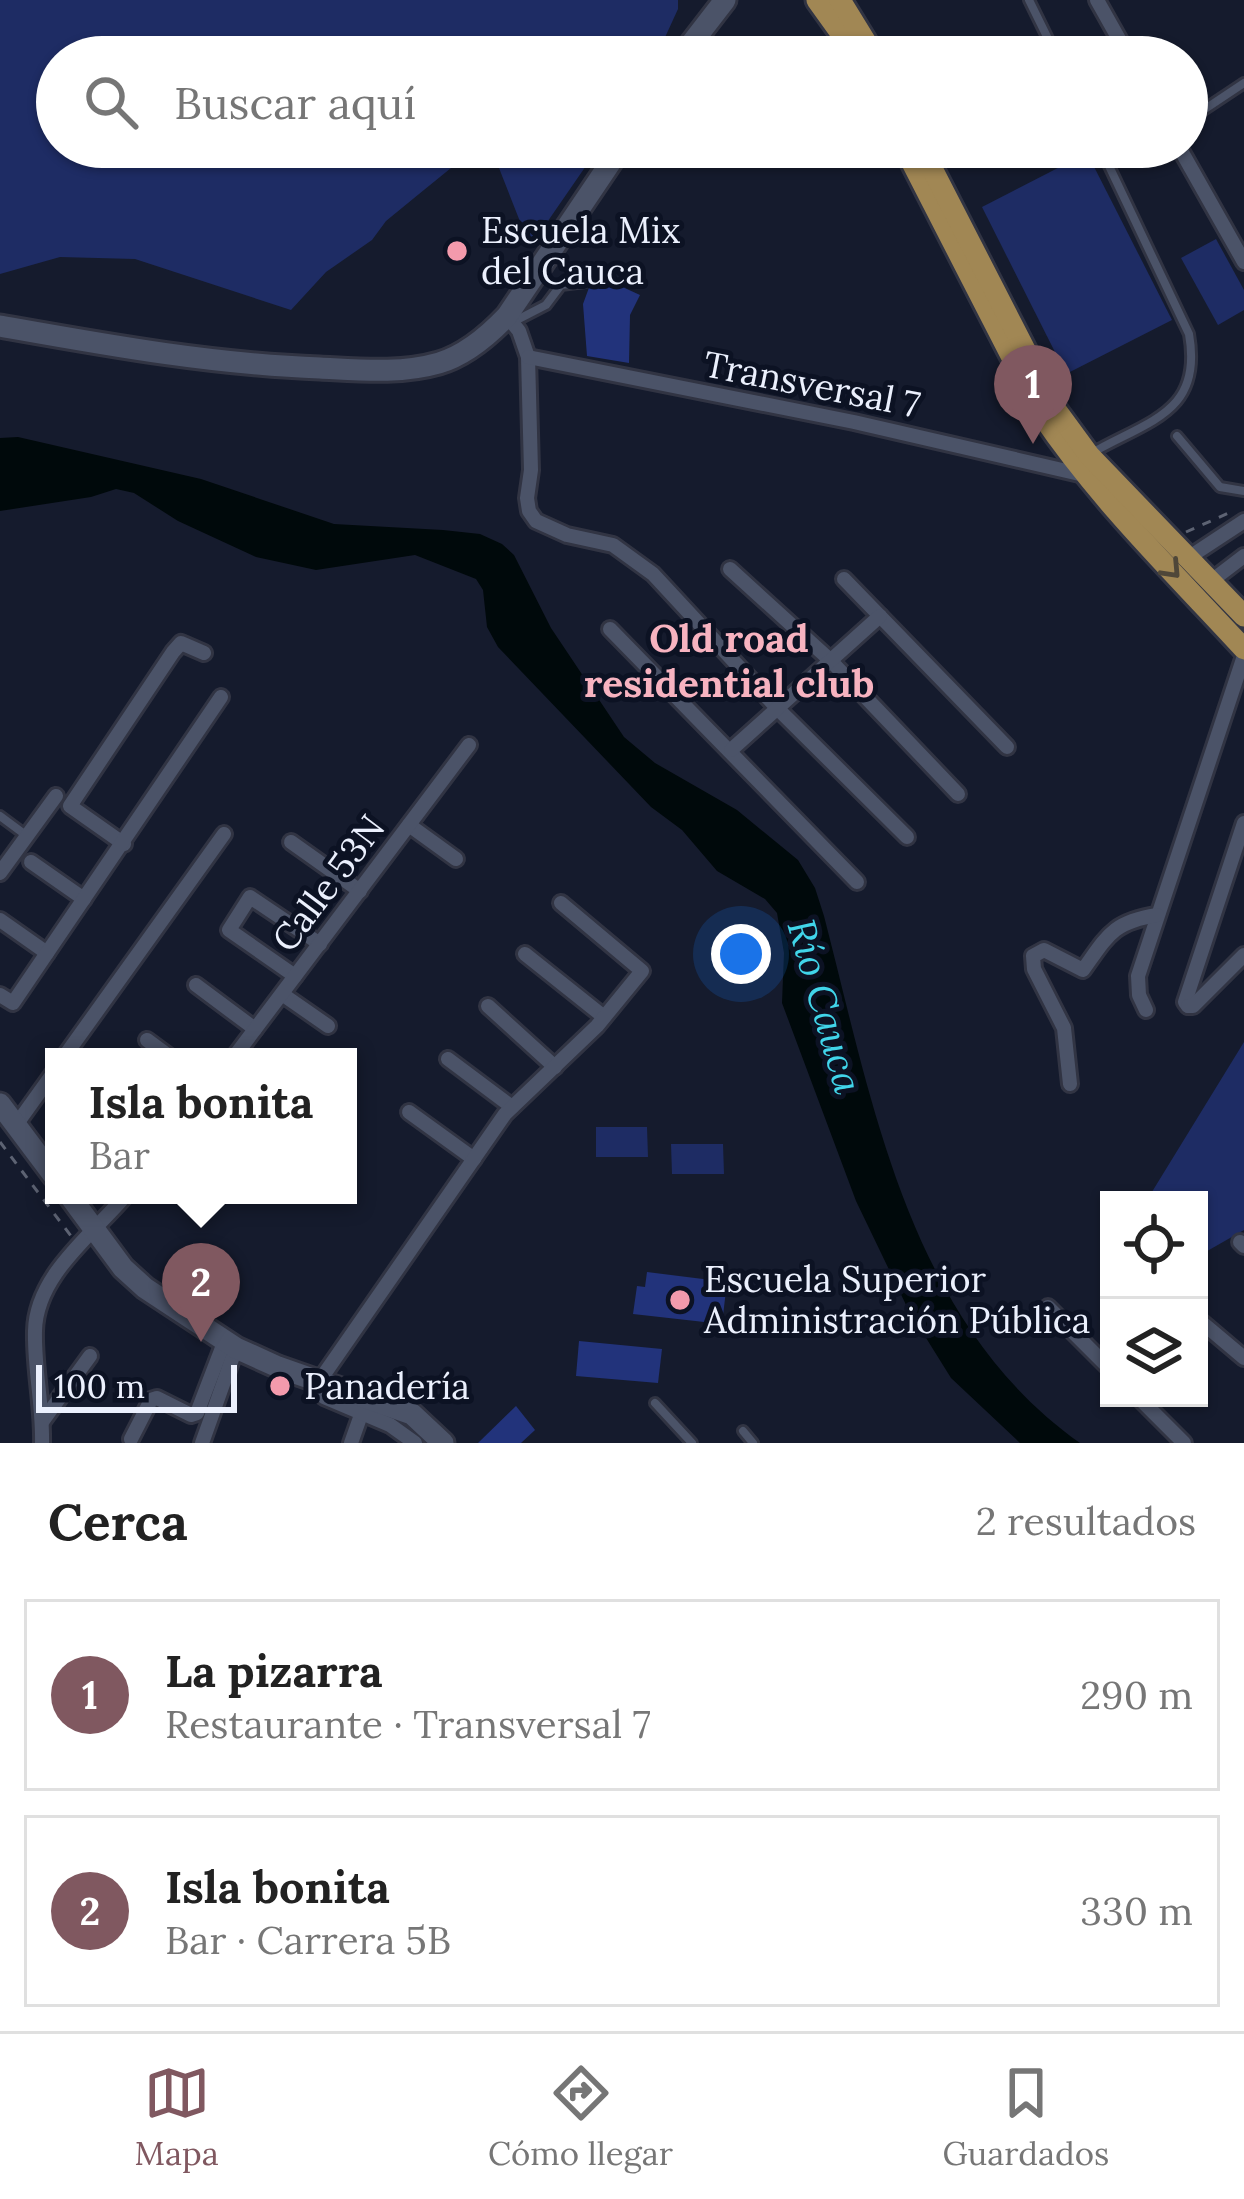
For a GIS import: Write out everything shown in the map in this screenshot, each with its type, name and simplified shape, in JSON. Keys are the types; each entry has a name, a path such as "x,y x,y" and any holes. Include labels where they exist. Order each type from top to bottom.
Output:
{"main road":[{"path":"697,33 708,0"},
{"path":"695,36 725,0"},
{"path":"817,0 843,36"},
{"path":"840,0 861,36"},
{"path":"0,326 234,365 407,370 442,362 509,319 607,168"},
{"path":"915,168 1041,414 1244,652"},
{"path":"932,168 1087,465 1188,557 1244,616"},
{"path":"0,1104 8,1134 45,1168"},
{"path":"76,1204 123,1268 145,1288 231,1344 318,1383 412,1414 442,1443"}],"street":[{"path":"1096,0 1117,36"},
{"path":"1191,168 1244,262"},
{"path":"509,319 528,357 529,511 536,521 567,535 614,545 653,574 778,710 907,837"},
{"name":"Transversal 7","path":"489,334 516,344 528,357 1087,465"},
{"path":"1188,557 1244,521"},
{"path":"1210,582 1244,556"},
{"path":"730,569 830,660 958,794"},
{"path":"844,579 1006,747"},
{"path":"731,750 880,616"},
{"path":"610,629 857,881"},
{"path":"124,844 70,806 173,652 181,644 204,653"},
{"path":"1146,1010 1138,976 1244,652"},
{"path":"0,995 13,1004 221,697"},
{"name":"Calle 53N","path":"245,1048 469,745"},
{"path":"0,874 56,796"},
{"path":"1244,823 1185,1002 1188,1006 1244,956"},
{"path":"409,825 456,859"},
{"path":"70,1048 224,834"},
{"path":"291,842 360,891"},
{"path":"31,862 85,899"},
{"path":"295,976 229,930 250,897 320,944"},
{"path":"415,1443 390,1425 324,1397 318,1383 512,1107 604,1017 641,968 561,903"},
{"path":"1070,1084 1064,1028 1034,969 1033,956 1044,950 1083,970 1123,921 1157,915"},
{"path":"0,920 47,952"},
{"path":"525,954 604,1017"},
{"path":"196,985 256,1029"},
{"path":"282,994 328,1026"},
{"path":"488,1006 556,1067"},
{"path":"147,1040 158,1048"},
{"path":"448,1059 512,1107"},
{"path":"8,1134 45,1084"},
{"path":"409,1112 474,1160"},
{"path":"42,1443 37,1314 43,1295 78,1246 118,1204"},
{"path":"1048,1307 1100,1359"},
{"path":"1208,1328 1244,1358"},
{"path":"131,1439 151,1400 197,1413 231,1344"},
{"path":"202,1443 231,1344"},
{"path":"42,1422 90,1356"},
{"path":"1148,1407 1184,1443"},
{"path":"351,1443 362,1412"}],"lane":[{"path":"1029,0 1047,36"},
{"path":"1208,107 1244,83"},
{"path":"1087,465 1174,406 1190,385 1194,362 1189,334 1110,168"},
{"path":"509,319 546,305 561,285 585,282"},
{"path":"1177,436 1220,487 1244,491"},
{"path":"0,816 27,836"},
{"path":"656,1403 692,1443"},
{"path":"743,1431 753,1443"}],"path":[{"path":"1180,532 1191,533 1244,504"},
{"path":"8,1134 45,1193"},
{"path":"52,1204 78,1246"}],"shaded area":[{"path":"0,0 678,0 666,36 36,36 36,168 451,168 386,221 372,240 326,272 291,310 135,259 60,257 0,274"},
{"path":"499,168 585,168 530,247"},
{"path":"1058,168 1095,168 1172,320 1066,374 982,207"},
{"path":"1216,239 1244,290 1244,310 1218,325 1181,258"},
{"path":"1244,1042 1244,1230 1208,1251 1208,1191 1153,1191"},
{"path":"596,1127 647,1127 648,1157 596,1157"},
{"path":"671,1144 723,1144 724,1174 672,1174"}],"water":[{"name":"Río Cauca","path":"18,437 201,479 334,524 480,534 514,555 551,628 624,737 655,763 737,810 798,860 815,888 824,916 881,1134 937,1273 975,1336 1022,1393 1080,1443 1020,1443 951,1378 908,1309 856,1201 782,1003 784,953 777,913 765,899 717,871 682,830 651,807 498,647 487,627 483,590 476,579 415,555 316,570 256,557 178,521 134,493 116,489 0,511 0,438"}],"building":[{"path":"594,274 640,295 630,315 629,363 587,356 583,304"},
{"name":"Escuela Superior Administración Pública","path":"647,1272 727,1282 722,1324 633,1314 637,1286 645,1287"},
{"name":"Escuela Superior Administración Pública","path":"579,1341 662,1349 658,1383 576,1376"},
{"path":"516,1406 535,1430 521,1443 478,1443"}],"place":[{"name":"Escuela Mix del Cauca","path":"457,251"},
{"name":"La pizarra","path":"1033,444"},
{"name":"Escuela Superior Administración Pública","path":"680,1300"},
{"name":"Isla bonita","path":"201,1342"},
{"name":"Panadería","path":"280,1386"}],"district":[{"name":"Old road residential club","path":"729,660"}]}
